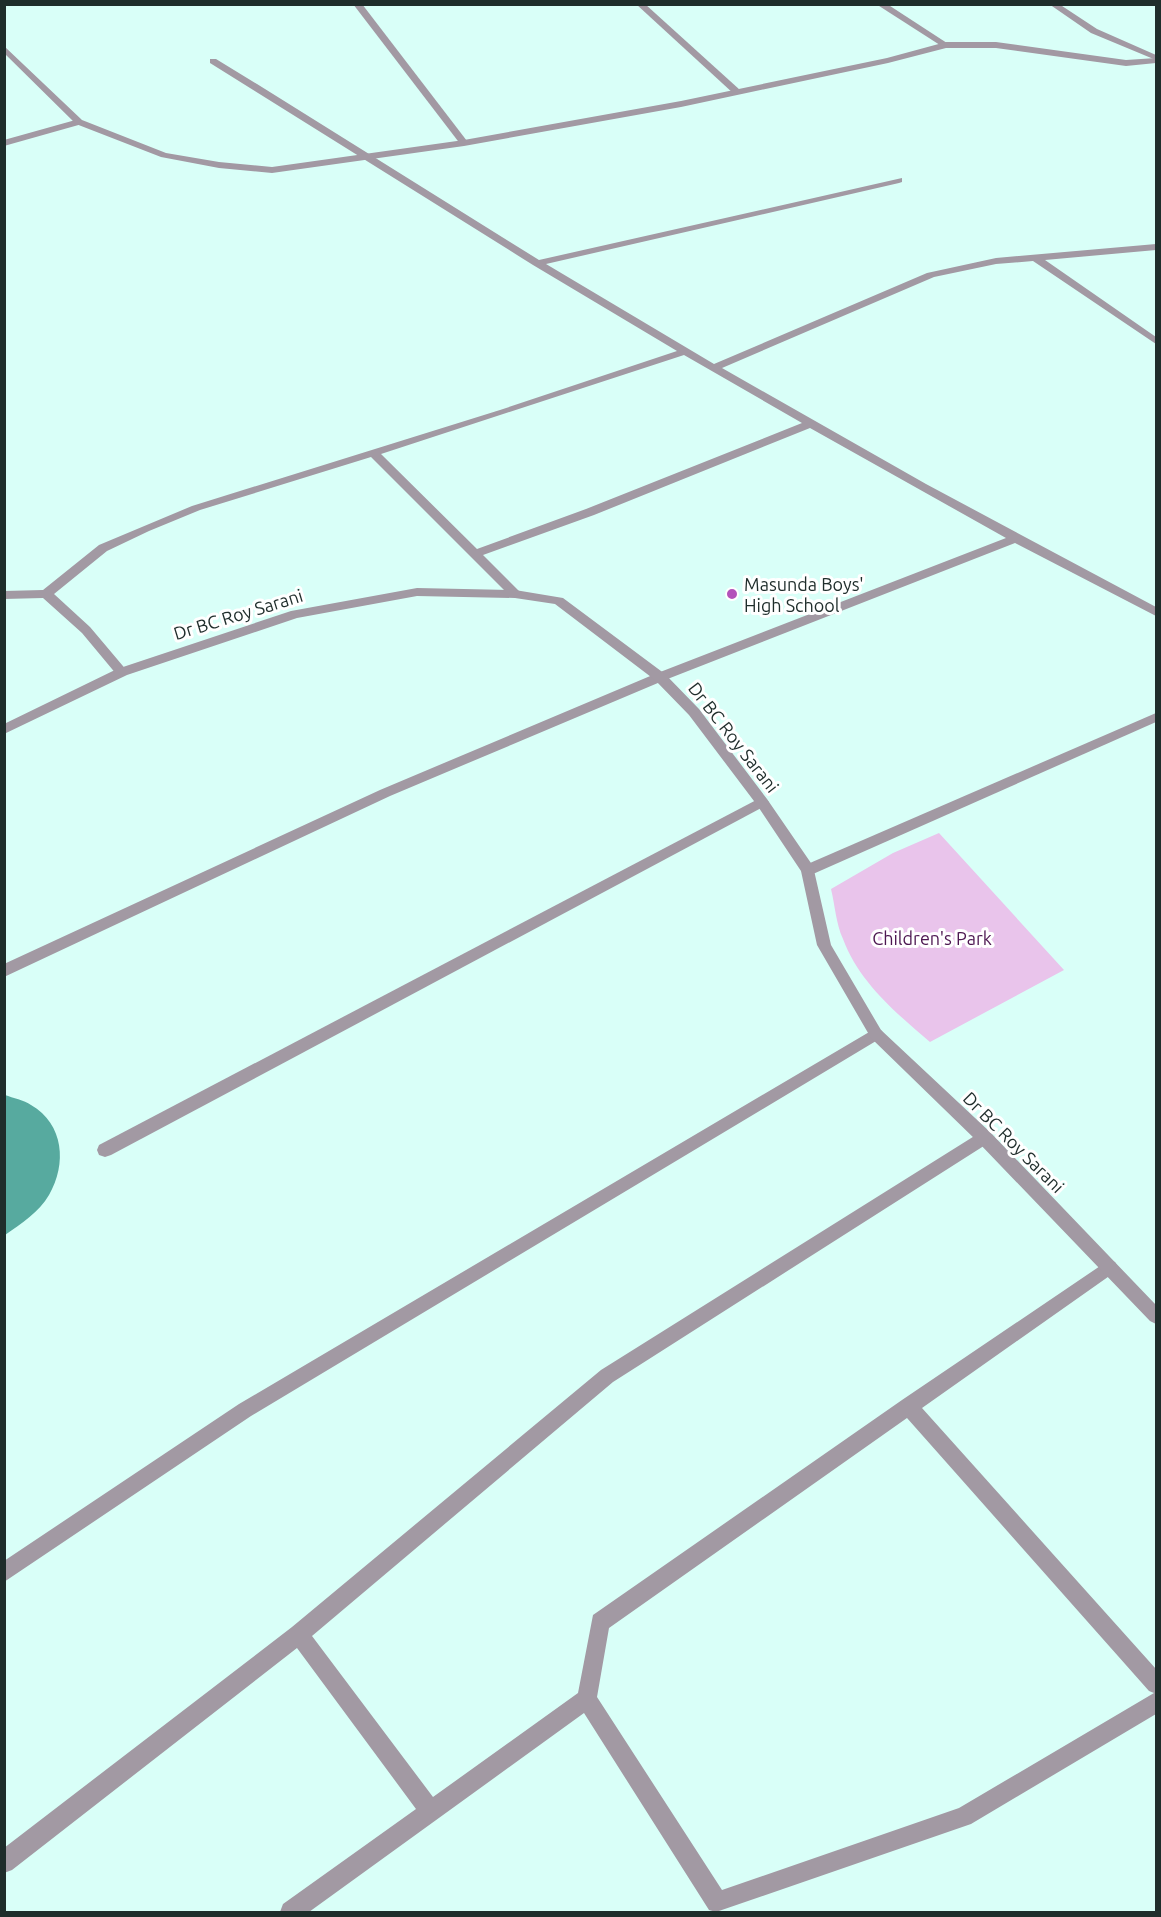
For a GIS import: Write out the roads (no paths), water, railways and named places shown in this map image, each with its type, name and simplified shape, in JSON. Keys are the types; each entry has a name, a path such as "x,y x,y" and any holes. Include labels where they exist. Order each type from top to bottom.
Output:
{"street":[{"path":"357,4 464,143"},
{"path":"640,4 736,92"},
{"path":"880,4 946,45"},
{"path":"1053,4 1094,31 1156,60"},
{"path":"4,48 79,122 164,155 219,165 272,170 464,143 736,92 888,60 946,45 996,45 1126,63 1156,60"},
{"path":"213,61 267,92 537,263 810,424 1014,539 1156,612"},
{"path":"4,143 79,122"},
{"path":"537,263 899,180"},
{"path":"715,367 931,275 996,261 1156,247"},
{"path":"1034,257 1156,341"},
{"path":"4,595 46,594 103,548 196,508 686,351"},
{"path":"474,554 590,512 810,424"},
{"path":"373,453 515,594"},
{"path":"4,971 385,793 660,676 1014,539"},
{"name":"Dr BC Roy Sarani","path":"4,730 122,672 295,614 417,592 515,594 559,601 660,676 694,712 762,802 808,870 825,945 876,1034 984,1137 1156,1316"},
{"path":"46,594 86,630 122,672"},
{"path":"808,870 1156,717"},
{"path":"105,1150 762,802"},
{"path":"4,1573 245,1410 876,1034"},
{"path":"4,1862 299,1634 607,1376 984,1137"},
{"path":"1109,1267 600,1622 587,1699 717,1902 964,1817 1156,1703"},
{"path":"908,1407 1156,1684"},
{"path":"299,1634 430,1812"},
{"path":"291,1912 587,1699"}],"water":[{"path":"5,1095 22,1100 42,1113 56,1134 60,1158 55,1183 45,1201 29,1217 5,1235"}],"place":[{"name":"Masunda Boys' High School","path":"732,594"}],"park label":[{"name":"Children's Park","path":"932,938"}]}
